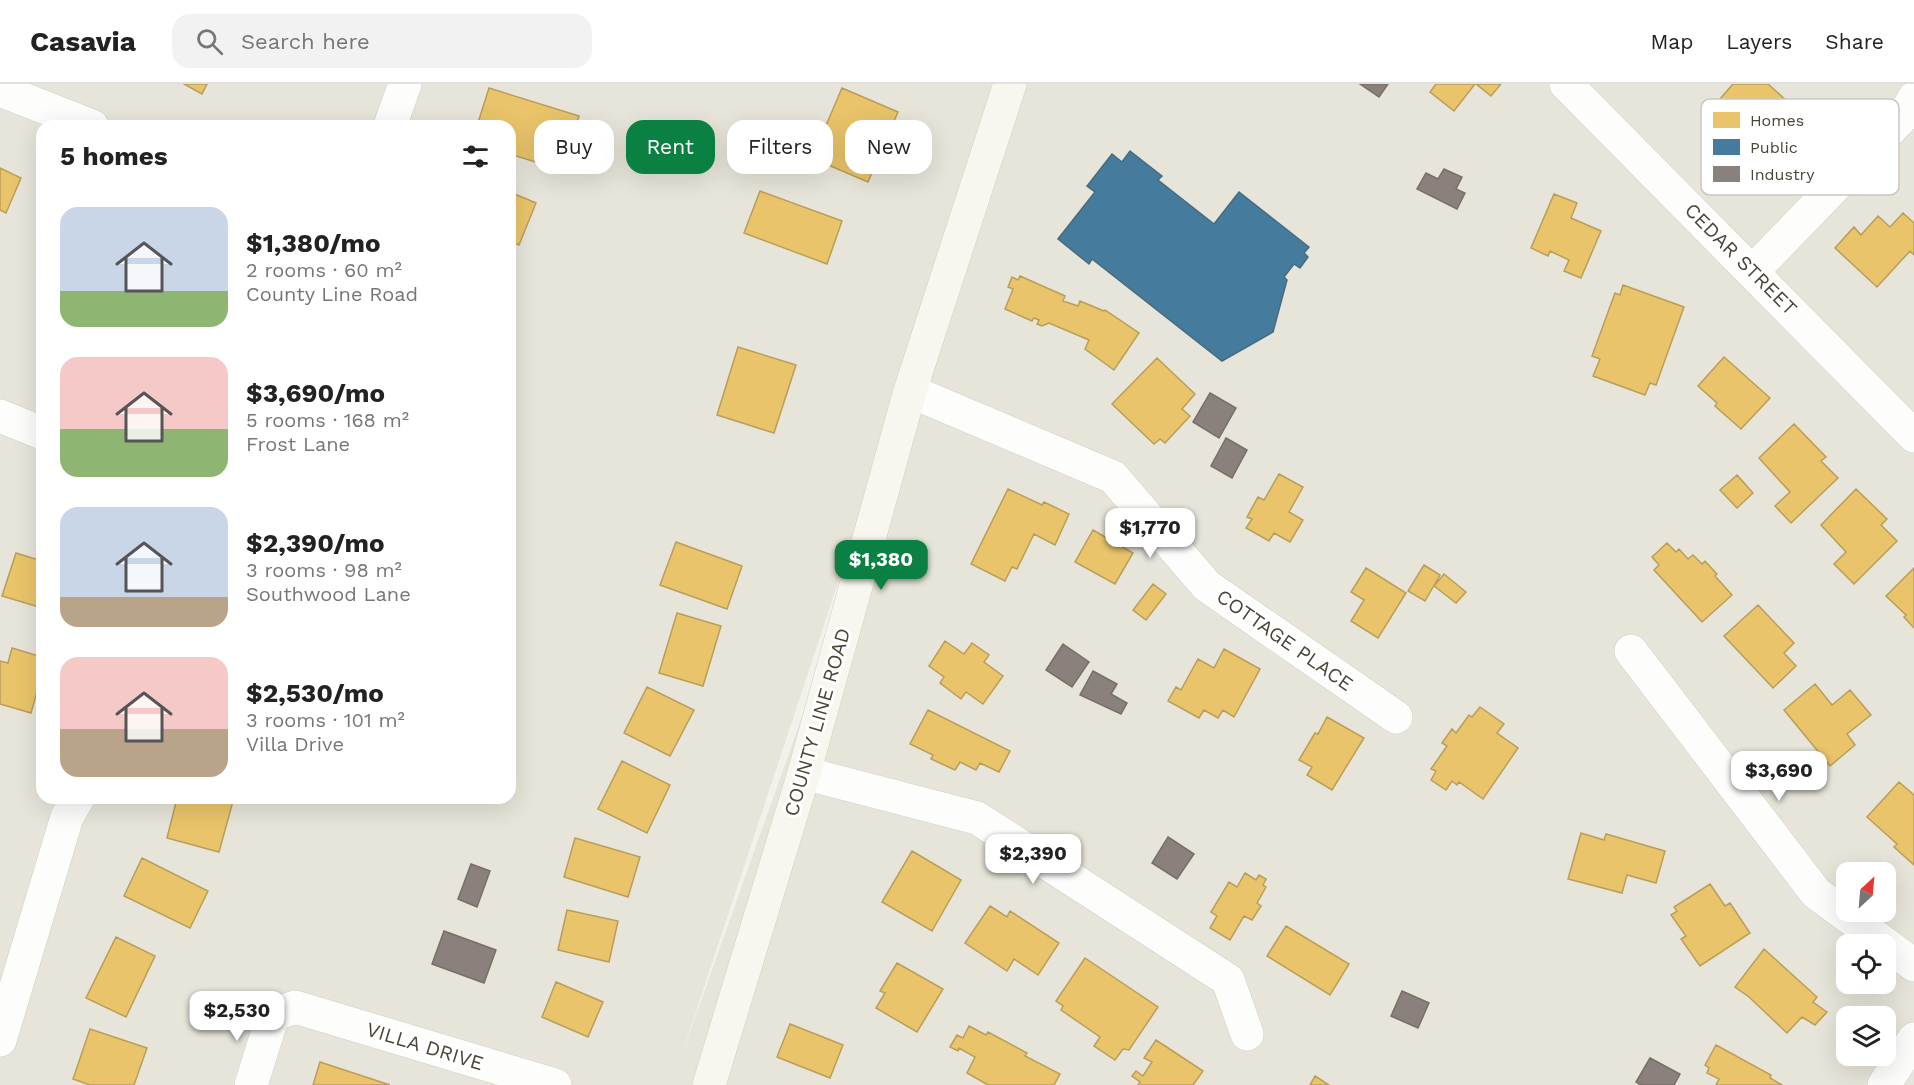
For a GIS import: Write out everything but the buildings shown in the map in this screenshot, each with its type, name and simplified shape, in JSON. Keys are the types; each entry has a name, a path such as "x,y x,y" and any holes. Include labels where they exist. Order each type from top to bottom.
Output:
{"main road":[{"name":"COUNTY LINE ROAD","path":"709,1085 804,773 910,391 1010,84"}],"street":[{"path":"392,120 405,84"},
{"name":"CEDAR STREET","path":"1566,84 1914,436"},
{"path":"0,90 77,120"},
{"path":"1899,120 1914,98"},
{"path":"1753,272 1827,195"},
{"name":"COTTAGE PLACE","path":"910,391 1113,477 1207,586 1396,717"},
{"path":"0,417 36,431"},
{"path":"1631,651 1816,893 1914,965"},
{"path":"804,773 977,818 1227,980 1247,1034"},
{"path":"0,1040 67,817 75,804"},
{"name":"VILLA DRIVE","path":"251,1085 284,1011 555,1085"},
{"path":"1884,1085 1914,1039"}],"shaded area":[{"path":"0,84 1003,84 681,1057 1027,84 1914,84 1914,1085 0,1085"}]}
